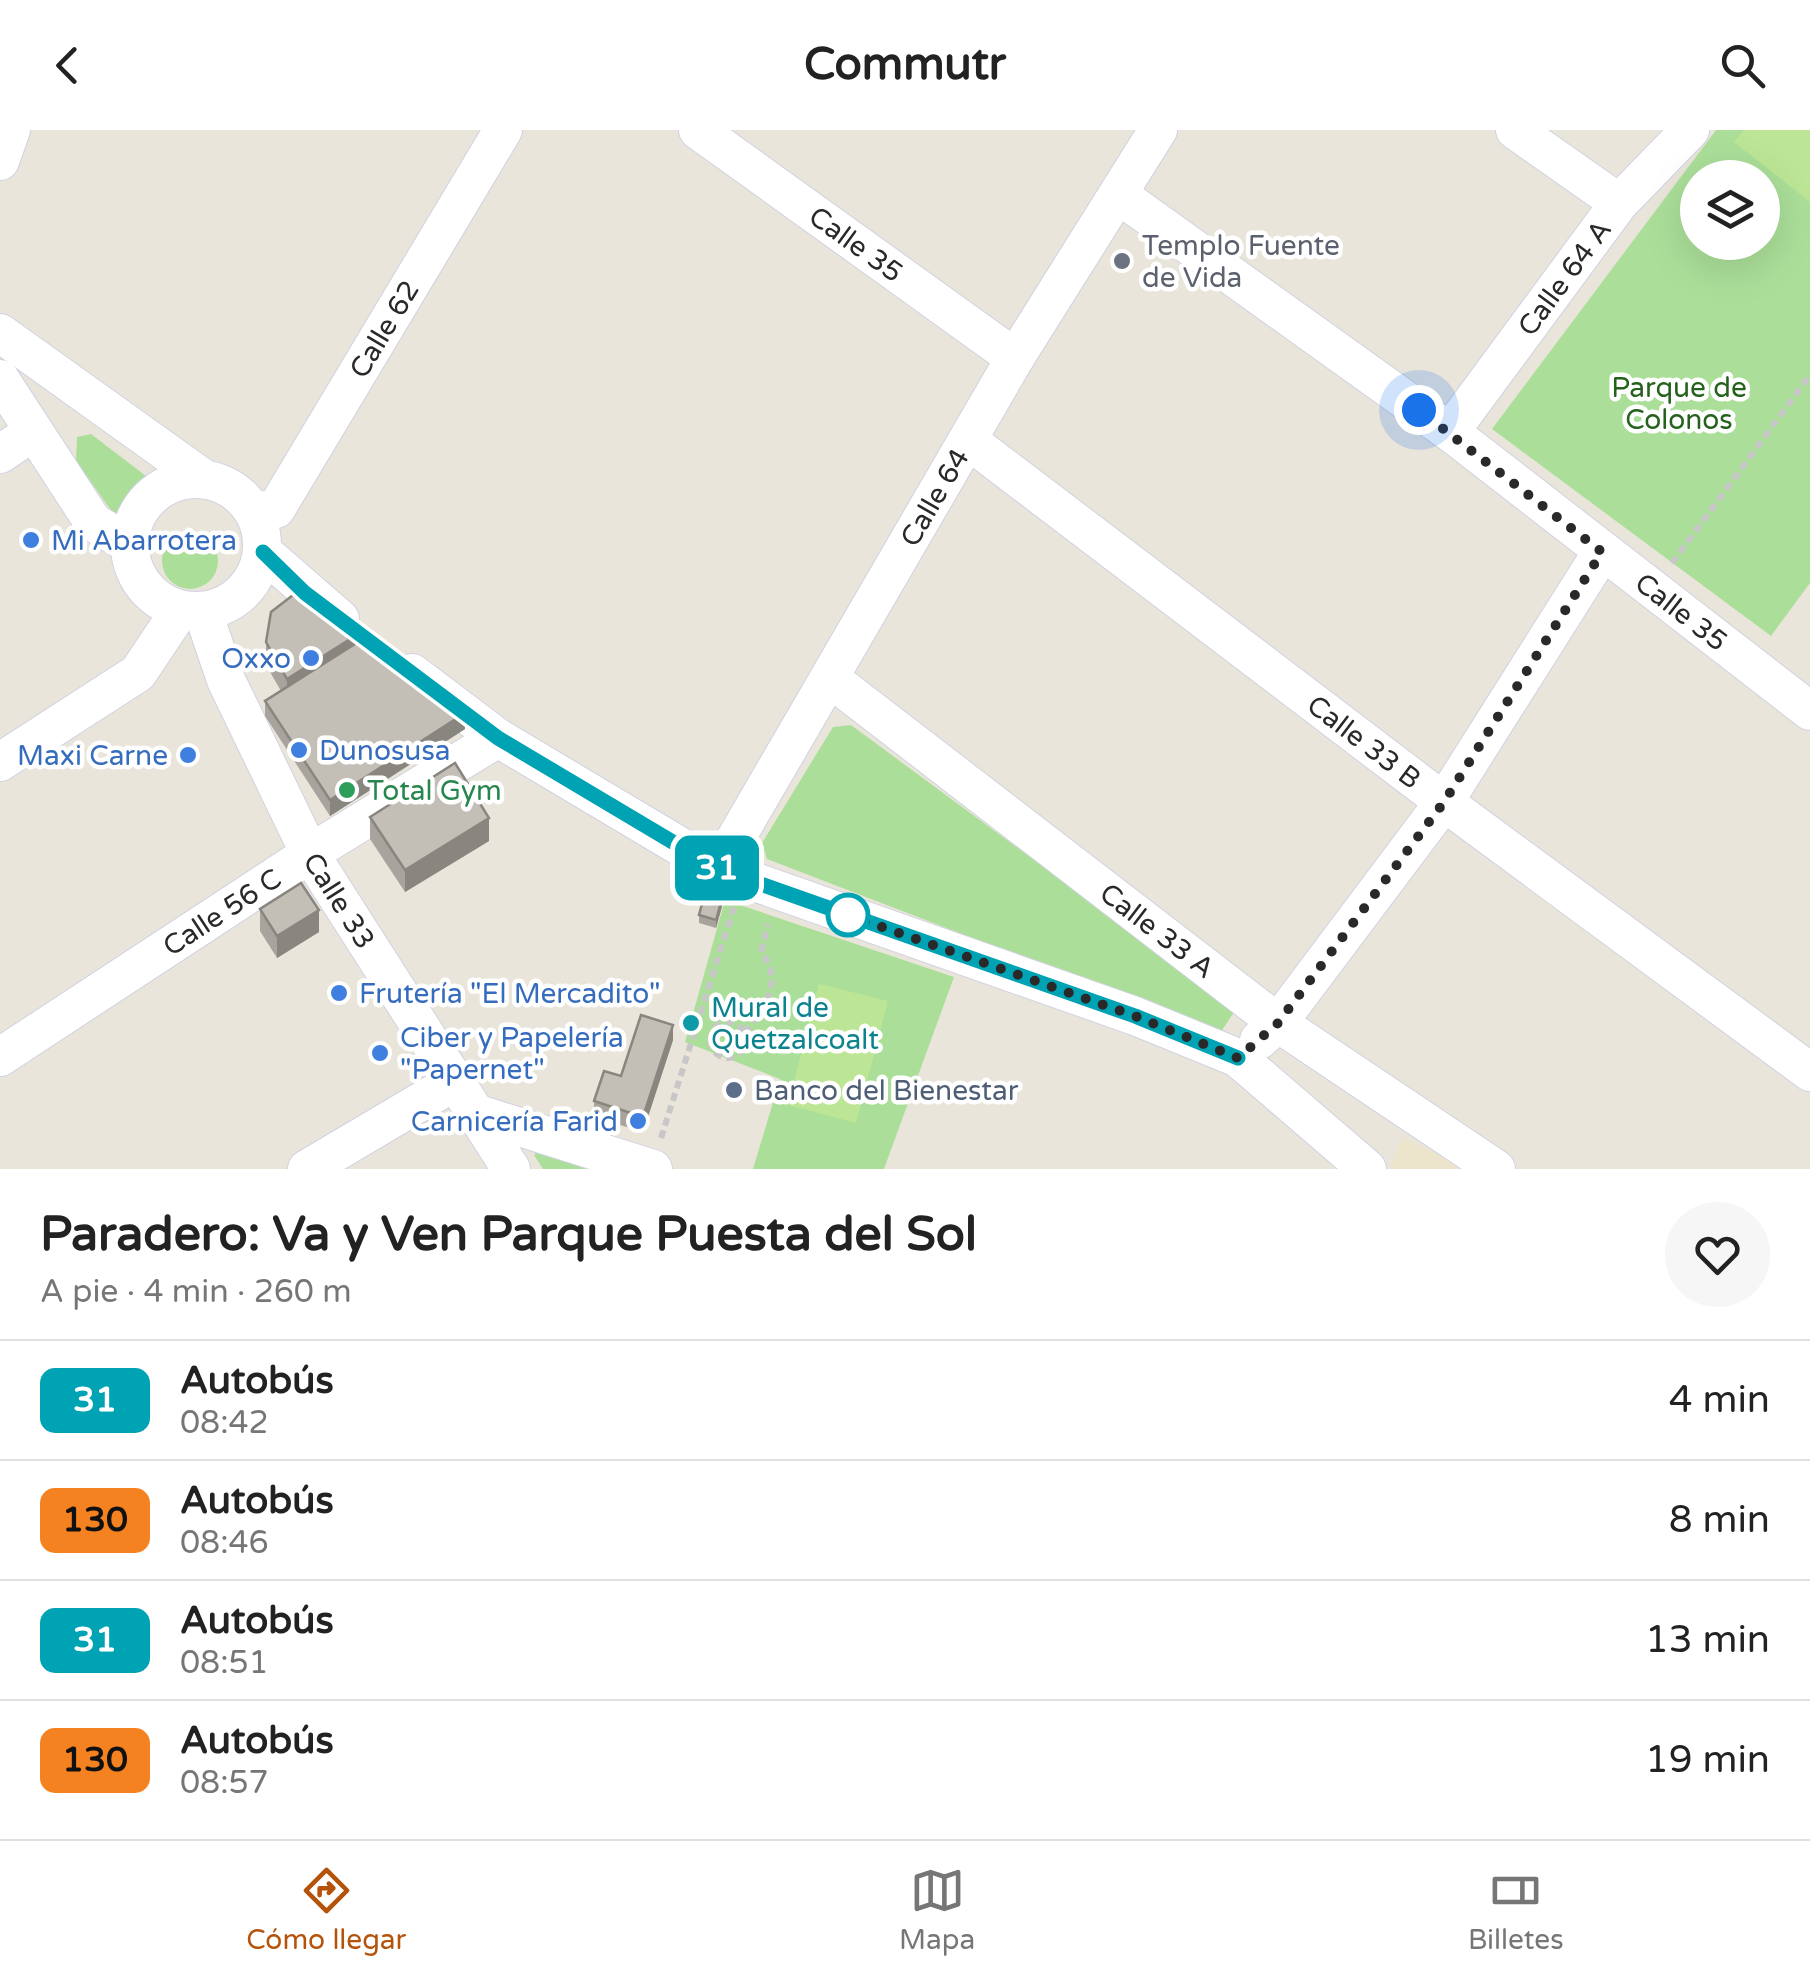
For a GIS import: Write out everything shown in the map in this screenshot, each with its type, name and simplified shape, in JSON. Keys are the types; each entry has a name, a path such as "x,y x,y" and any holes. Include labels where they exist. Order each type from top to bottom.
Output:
{"street":[{"path":"0,161 12,130"},
{"name":"Calle 62","path":"254,511 276,509 503,130"},
{"name":"Calle 35","path":"698,130 1015,358"},
{"name":"Calle 64","path":"729,873 830,678 1015,358 1158,130"},
{"path":"1515,130 1618,203"},
{"name":"Calle 64 A","path":"1450,432 1618,203 1690,130"},
{"name":"Calle 35","path":"1119,195 1450,432 1652,590 1803,692"},
{"path":"0,332 204,479 241,496 254,511 262,530 263,552 256,574 243,593 225,606 192,611 160,601 143,586 132,566 129,544 134,522 153,496 182,480 204,479"},
{"path":"0,379 93,522 129,544"},
{"path":"0,454 33,432"},
{"name":"Calle 33 B","path":"968,440 1444,802 1810,1072"},
{"path":"263,552 305,593 498,738 729,873 1135,1016 1238,1058 1368,1169"},
{"path":"1238,1058 1278,1023 1444,802 1602,552"},
{"path":"0,762 138,673 192,611"},
{"name":"Calle 33","path":"192,611 310,854 512,1169"},
{"name":"Calle 33 A","path":"830,678 1278,1023 1496,1169"},
{"name":"Calle 56 C","path":"0,1057 310,854 498,738"},
{"path":"307,1169 454,1082"},
{"path":"478,1114 652,1169"}],"path":[{"path":"1652,590 1810,375"},
{"path":"652,1169 702,1016 729,873"},
{"path":"744,1049 745,1033 766,1005 774,985 770,963 761,952 766,927 791,895"},
{"path":"745,1033 736,1024 724,1022 714,1029 710,1040 714,1052 724,1058 736,1057 744,1049 780,1046"}],"shaded area":[{"path":"1403,1138 1469,1169 1389,1169"}],"green space":[{"name":"Parque de Colonos","path":"1716,130 1810,130 1810,583 1771,636 1492,429 1680,178 1680,260 1780,260 1780,160 1694,160"},
{"path":"1744,130 1810,130 1810,202 1780,178 1780,160 1757,160 1734,142"},
{"path":"91,434 159,486 118,520 76,461 77,437"},
{"path":"190,533 210,541 218,561 210,581 190,589 170,581 162,561 170,541"},
{"path":"851,725 1236,1009 1211,1047 1144,1004 767,859 762,843 833,727"},
{"path":"725,900 954,977 884,1169 753,1169 780,1079 685,1042"},
{"path":"819,984 888,1001 856,1123 788,1105"},
{"path":"538,1151 592,1169 543,1169 534,1155"}],"building":[{"name":"Oxxo","path":"306,585 366,629 287,679 266,642 271,612"},
{"path":"366,637 465,713 330,800 265,701"},
{"path":"455,763 489,818 405,870 370,817"},
{"path":"301,883 319,910 277,936 260,909"},
{"path":"707,886 724,891 716,920 699,915"},
{"path":"641,1015 673,1025 643,1117 594,1101 604,1071 621,1076"}],"bus line":[{"name":"31","path":"263,552 305,593 498,738 718,869 1135,1016 1238,1058"}],"place":[{"name":"Templo Fuente de Vida","path":"1122,261"},
{"name":"Mi Abarrotera","path":"31,540"},
{"name":"Oxxo","path":"311,658"},
{"name":"Dunosusa","path":"299,750"},
{"name":"Maxi Carne","path":"188,755"},
{"name":"Total Gym","path":"347,790"},
{"name":"Frutería \"El Mercadito\"","path":"339,993"},
{"name":"Mural de Quetzalcoalt","path":"691,1023"},
{"name":"Ciber y Papelería \"Papernet\"","path":"380,1053"},
{"name":"Banco del Bienestar","path":"734,1090"},
{"name":"Carnicería Farid","path":"638,1121"}],"route":[{"path":"848,915 1135,1016 1238,1058 1278,1023 1444,802 1602,552 1419,410"}]}
